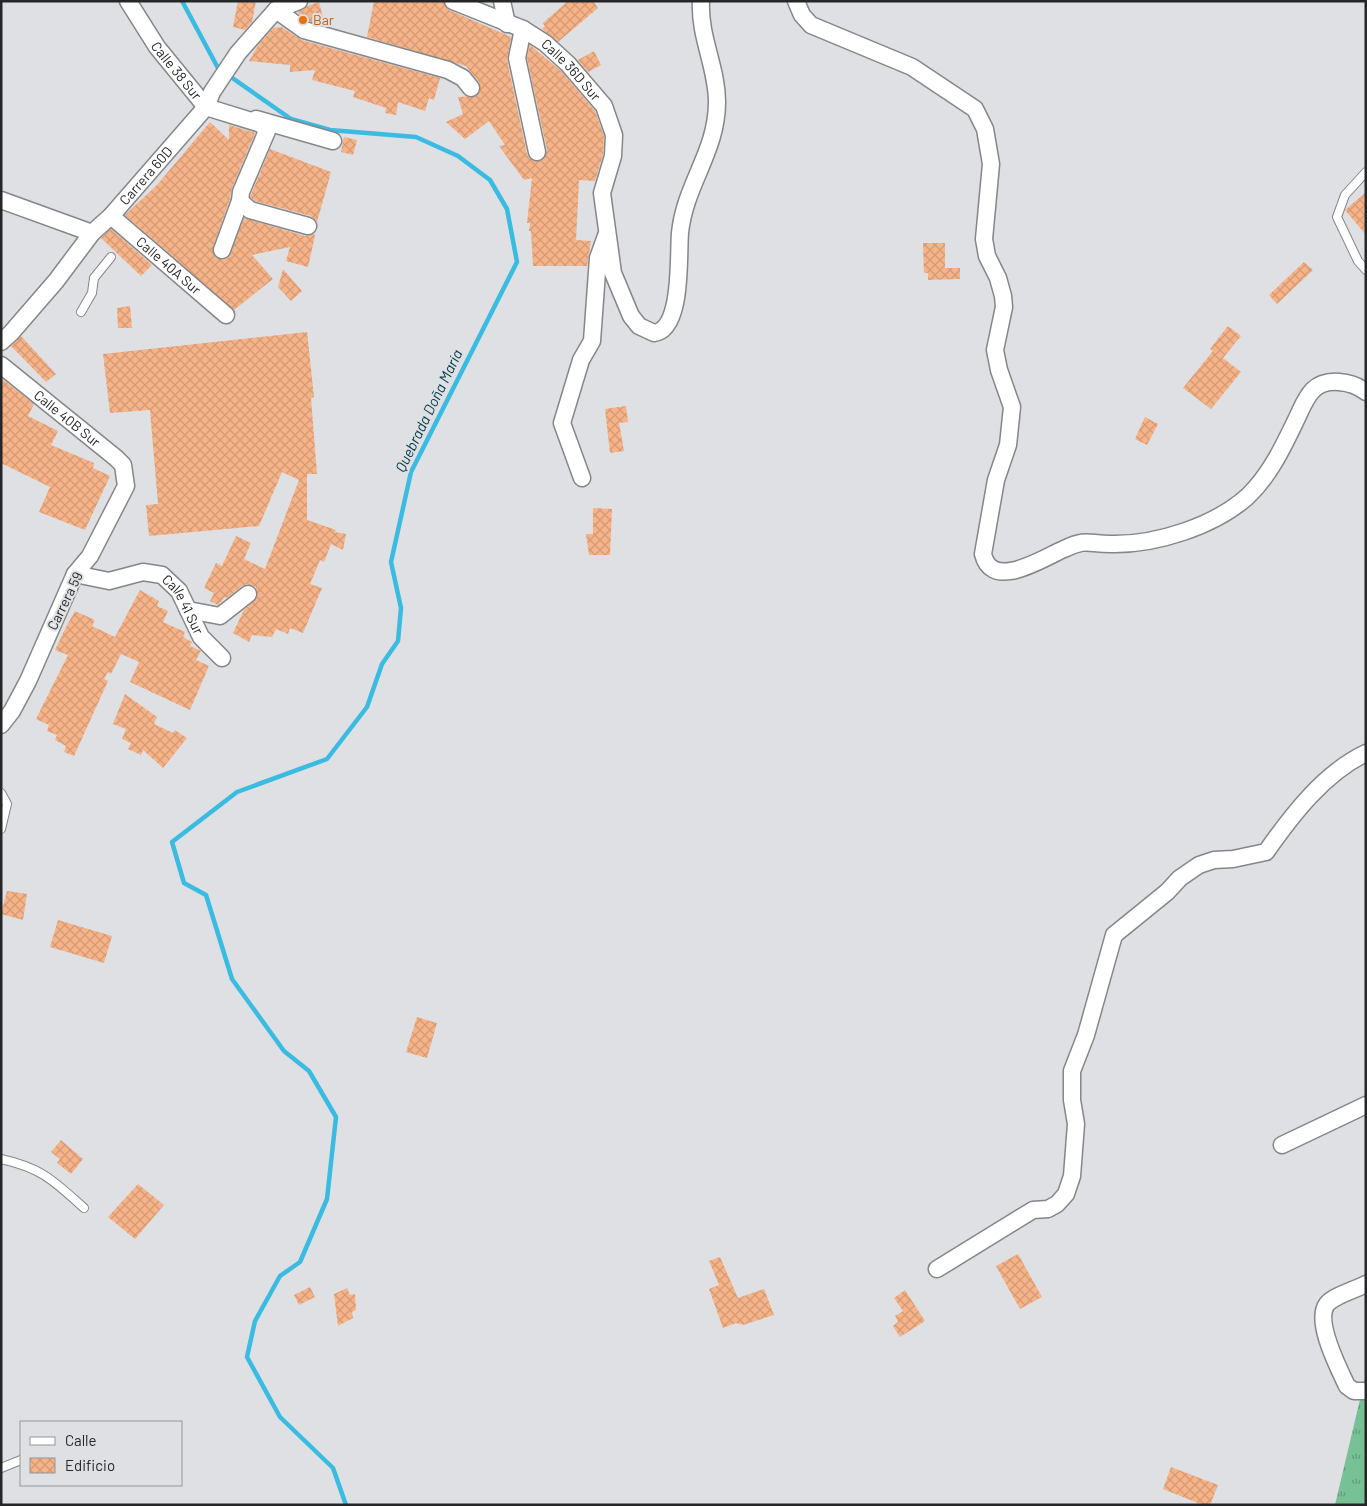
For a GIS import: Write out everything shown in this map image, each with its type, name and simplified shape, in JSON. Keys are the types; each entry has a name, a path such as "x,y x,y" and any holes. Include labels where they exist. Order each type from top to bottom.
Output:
{"street":[{"name":"Calle 38 Sur","path":"128,1 158,46 208,101 261,124 267,130 241,192 240,201"},
{"path":"275,6 299,1"},
{"name":"Calle 36D Sur","path":"453,1 523,29 545,43 568,64 604,106 614,135 613,156 602,193 607,234"},
{"path":"502,1 507,24"},
{"path":"607,234 613,274 627,311 639,326 648,331 663,330 670,322 674,308 684,210 690,190 708,154 716,115 716,86 702,30 701,1"},
{"path":"796,1 802,16 811,24 912,66 975,109 985,129 991,164 984,239 987,256 998,278 1003,296 1004,307 995,350 999,370 1012,407 1008,445 996,480 983,554 987,563 992,568 1007,572 1023,568 1085,541 1111,544 1130,543 1167,536 1214,520 1238,504 1264,478 1313,390 1331,382 1354,386 1366,392"},
{"name":"Carrera 60D","path":"1,342 12,333 56,281 92,233 111,216 208,101 238,53 275,6"},
{"path":"275,6 304,30 448,70 463,78 471,88"},
{"path":"523,29 517,58 537,152"},
{"path":"208,101 333,142"},
{"path":"1,200 92,233"},
{"path":"222,250 240,201 250,210 308,226"},
{"name":"Calle 40A Sur","path":"111,216 226,315"},
{"path":"582,478 562,422 581,360 592,341 598,258 607,234"},
{"name":"Calle 40B Sur","path":"1,365 116,458 123,465 126,476"},
{"name":"Carrera 59","path":"1,725 12,711 28,681 75,574 90,556 126,486 126,476"},
{"name":"Calle 41 Sur","path":"75,574 110,581 143,572 156,573 175,585 201,637 222,658"},
{"path":"188,610 220,616 248,594"},
{"path":"937,1269 1033,1210 1048,1209 1057,1204 1066,1194 1072,1176 1076,1124 1072,1100 1072,1071 1086,1035 1114,935 1167,892 1180,878 1199,865 1214,860 1233,859 1266,852 1281,830 1316,791 1342,768 1366,753"},
{"path":"1282,1145 1366,1105"},
{"path":"1366,1284 1329,1302 1323,1312 1325,1332 1347,1386 1354,1391 1366,1391"}],"lane":[{"path":"1366,172 1345,194 1337,217 1358,261 1366,270"},
{"path":"81,312 92,293 94,278 111,257"},
{"path":"1,793 7,804 1,829"},
{"path":"1,1159 30,1166 47,1175 84,1208"},
{"path":"1,1468 20,1460"}],"green space":[{"path":"1366,1374 1366,1505 1335,1505"}],"building":[{"path":"238,1 256,1 252,22 245,30 233,27"},
{"path":"374,1 443,1 449,10 511,37 507,60 527,154 533,161 543,160 547,150 527,58 530,45 561,71 595,111 604,136 603,154 595,181 579,180 576,240 591,241 587,266 533,266 531,231 529,231 530,223 527,223 532,178 524,180 499,146 505,145 489,121 465,139 446,122 463,114 458,97 477,96 480,91 479,82 466,66 367,37"},
{"path":"568,1 593,1 598,8 558,42 542,29 545,26 543,23"},
{"path":"319,2 325,25 308,21 298,12 307,6"},
{"path":"282,27 301,40 440,78 434,100 429,98 425,111 398,102 396,115 385,113 386,108 353,97 355,91 312,80 315,70 290,72 290,65 249,61 259,44 273,28"},
{"path":"594,51 601,65 588,72 578,60"},
{"path":"210,122 229,140 229,125 255,133 232,188 213,247 215,257 223,260 229,257 244,218 305,236 314,234 315,236 308,267 286,261 290,247 252,255 273,279 234,310 125,215 157,185"},
{"path":"344,137 357,140 353,155 341,152"},
{"path":"270,149 331,172 317,222 311,216 255,201 250,197"},
{"path":"1366,192 1366,235 1345,210"},
{"path":"111,229 152,265 141,276 101,238"},
{"path":"923,243 945,243 945,268 960,268 960,279 928,280 928,273 924,273"},
{"path":"1304,262 1313,270 1277,304 1269,295"},
{"path":"283,269 302,291 291,301 278,287"},
{"path":"130,306 132,328 118,328 117,308"},
{"path":"1228,326 1241,336 1223,358 1241,372 1211,409 1183,388 1213,351 1210,349"},
{"path":"307,332 314,397 311,398 317,474 307,474 307,520 336,530 335,532 346,534 343,550 331,544 324,562 320,560 310,584 322,588 303,633 290,628 288,634 276,629 272,637 252,635 249,642 233,633 244,610 257,598 256,587 247,584 242,586 227,598 225,597 218,605 210,601 214,593 204,588 216,563 222,566 236,536 251,543 244,559 265,569 299,480 282,472 259,526 149,536 146,505 158,504 150,410 110,413 103,354"},
{"path":"21,336 56,374 46,382 11,346"},
{"path":"1,378 34,404 28,416 58,431 51,445 94,463 93,468 110,476 85,530 39,512 50,487 1,463"},
{"path":"626,406 628,422 619,423 624,451 610,453 605,409"},
{"path":"1145,417 1158,424 1147,445 1135,439"},
{"path":"593,508 612,509 610,555 589,555 586,534 593,534"},
{"path":"140,590 159,601 157,606 168,611 163,622 185,632 183,637 192,642 190,646 201,651 196,660 209,666 190,710 130,682 139,662 121,654 111,674 108,672 104,679 108,681 74,756 64,752 66,746 55,740 57,735 47,731 49,725 36,719 68,655 55,650 75,611 95,620 92,626 115,637"},
{"path":"125,694 157,717 154,724 173,733 175,730 187,738 163,768 143,750 141,755 128,749 131,743 122,739 126,729 113,724"},
{"path":"7,891 27,894 23,920 1,914"},
{"path":"58,920 112,936 104,963 50,947"},
{"path":"417,1017 437,1023 427,1058 406,1052"},
{"path":"61,1140 83,1159 71,1174 57,1163 60,1159 51,1152"},
{"path":"138,1184 164,1205 135,1239 108,1217"},
{"path":"1018,1254 1042,1297 1020,1309 996,1266"},
{"path":"720,1257 738,1298 764,1289 774,1315 743,1325 736,1323 723,1328 709,1289 719,1285 709,1261"},
{"path":"310,1287 315,1297 299,1305 294,1295"},
{"path":"347,1288 350,1295 355,1294 356,1310 352,1312 353,1318 338,1326 334,1294"},
{"path":"905,1290 925,1321 900,1337 893,1326 898,1322 895,1316 903,1311 894,1298"},
{"path":"1171,1467 1218,1485 1210,1505 1203,1505 1163,1489"}],"waterway":[{"name":"Quebrada Doña María","path":"182,1 218,68 291,119 330,130 416,137 458,156 490,180 507,209 517,262 411,472 391,562 401,608 398,641 382,664 367,707 327,759 237,792 172,842 184,883 206,895 232,979 284,1051 309,1071 336,1117 327,1199 300,1262 280,1276 255,1321 247,1357 280,1417 333,1468 346,1505"}],"place":[{"name":"Bar","path":"303,20"}]}
